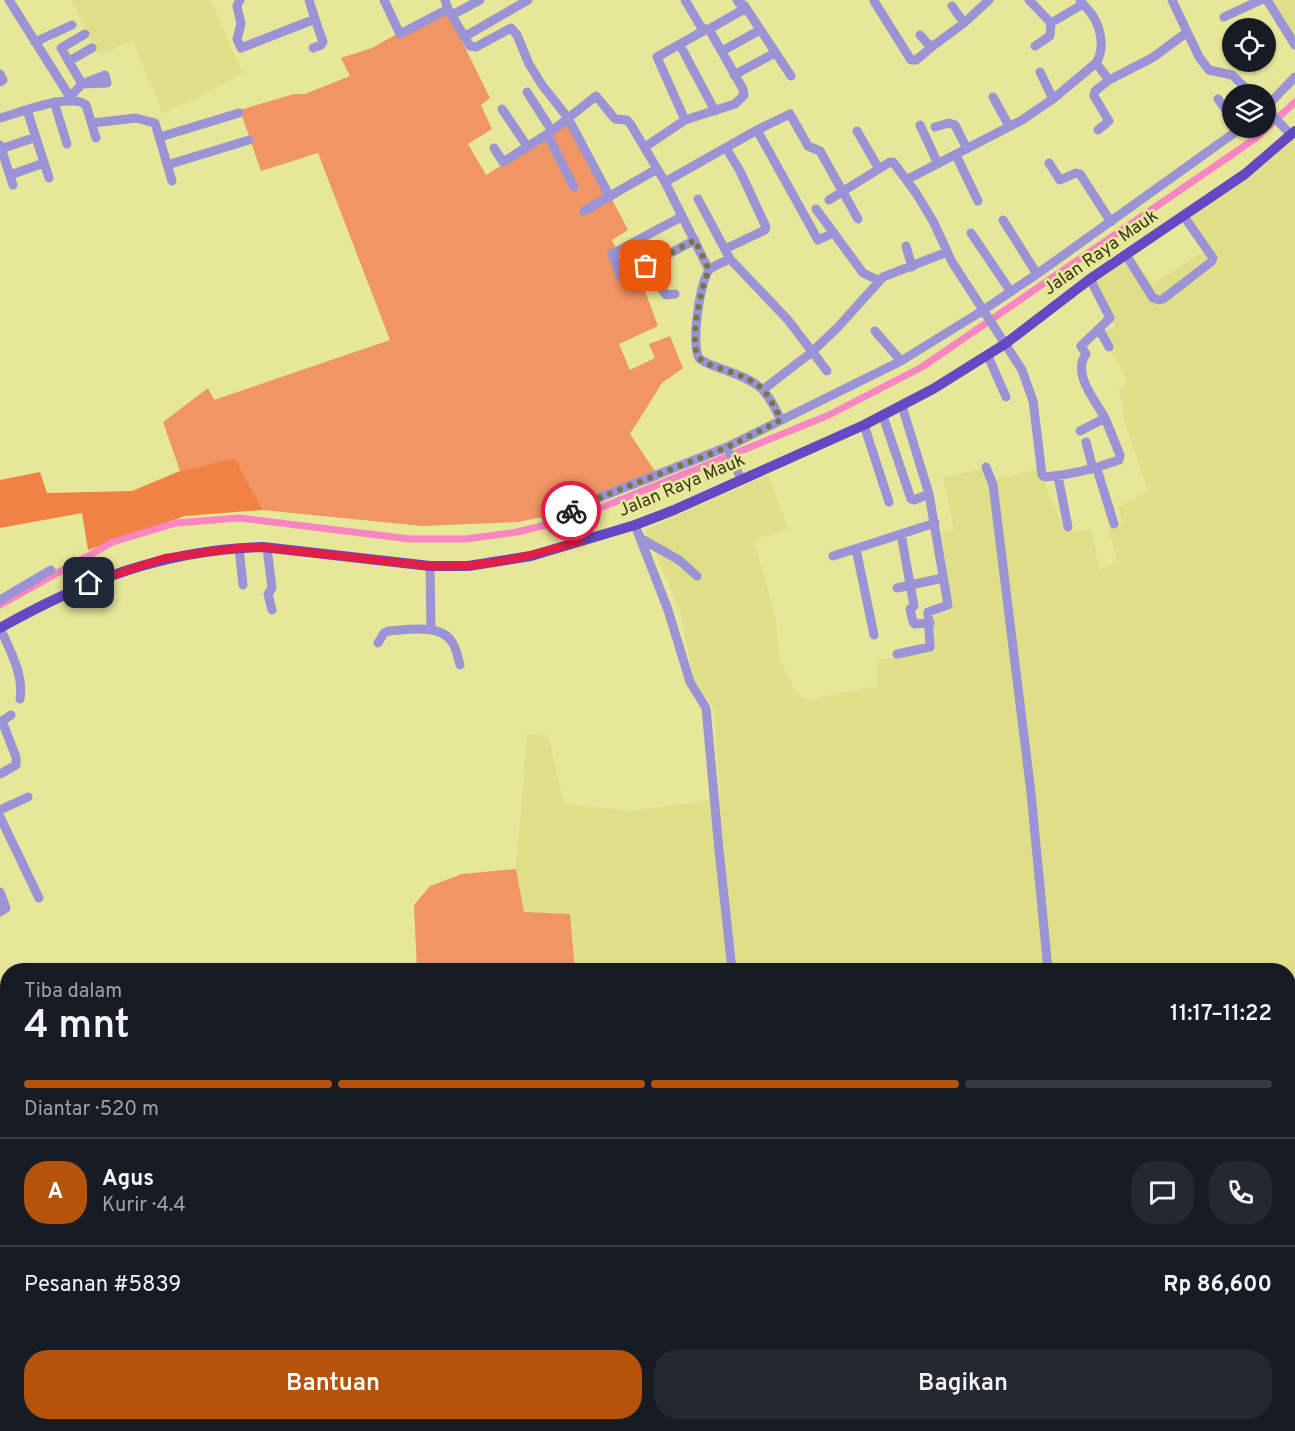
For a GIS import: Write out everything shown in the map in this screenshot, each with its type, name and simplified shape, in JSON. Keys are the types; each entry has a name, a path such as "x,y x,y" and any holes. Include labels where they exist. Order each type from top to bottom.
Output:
{"main road":[{"name":"Jalan Raya Mauk","path":"0,628 74,589 165,558 239,548 267,548 430,566 486,564 531,556 580,538 635,525 675,510 740,476 883,416 988,356 1003,342 1090,279 1245,174 1291,132"}],"street":[{"path":"9,0 70,99"},
{"path":"240,0 237,6 241,24 237,39 241,48 315,19"},
{"path":"309,0 323,42 313,48"},
{"path":"384,0 400,34 449,8 480,0"},
{"path":"464,37 528,0"},
{"path":"645,147 685,120 735,104 744,95 722,51 697,21 685,0"},
{"path":"685,120 657,59 658,55 707,31 742,4 754,0"},
{"path":"872,0 911,60 916,60 964,23 989,0"},
{"path":"1029,0 1051,23 1050,36 1035,46"},
{"path":"1172,0 1186,33 1209,70 1232,75 1241,84"},
{"path":"1224,17 1261,0"},
{"path":"1267,0 1295,45"},
{"path":"906,180 1009,126 1053,99 1096,63 1101,51 1099,29 1092,14 1082,2 1051,23"},
{"path":"742,4 791,76"},
{"path":"952,6 964,23"},
{"path":"449,8 470,46 476,47 511,28 517,35 529,64 568,118 610,197"},
{"path":"35,42 72,25"},
{"path":"722,51 760,30"},
{"path":"1098,130 1109,123 1109,120 1094,93 1109,80 1152,58 1186,33"},
{"path":"70,99 82,84 61,48 85,34"},
{"path":"920,35 933,46"},
{"path":"680,45 715,111"},
{"path":"69,61 92,48"},
{"path":"734,75 775,53"},
{"path":"1096,63 1109,80"},
{"path":"1040,72 1053,99"},
{"path":"0,74 3,80 0,82"},
{"path":"1276,98 1295,77"},
{"path":"527,92 574,187"},
{"path":"494,148 503,162 549,133 596,96 615,119 629,121 665,182 709,270"},
{"path":"993,97 1009,126"},
{"path":"0,118 70,99 84,102 96,138"},
{"path":"1218,99 1222,105"},
{"path":"54,102 67,144"},
{"path":"502,109 527,146"},
{"path":"27,110 49,177"},
{"path":"160,137 239,113"},
{"path":"665,182 790,114 808,146 820,151 858,219"},
{"path":"1276,117 1291,132"},
{"path":"92,123 136,118 155,123 172,181"},
{"path":"935,127 949,123 955,124 967,149"},
{"path":"920,125 939,164"},
{"path":"757,130 817,239 819,241 833,233"},
{"path":"857,131 879,169"},
{"path":"13,185 0,147 36,137"},
{"path":"580,538 572,515 573,508 728,449 781,420 901,361 984,313 1226,138"},
{"path":"167,165 249,140"},
{"path":"725,249 765,230 766,227 740,171 726,148"},
{"path":"956,155 978,201"},
{"path":"829,200 893,162 933,221 947,252 1022,370 1034,401 1042,475 1045,477 1095,469 1120,458 1105,418 1081,375 1082,360 1086,354 1082,346 1110,320 1110,315 1090,279"},
{"path":"10,175 45,163"},
{"path":"1049,163 1059,179 1076,173 1080,174 1111,222"},
{"path":"584,211 657,169"},
{"path":"698,199 730,259 788,320 827,371"},
{"path":"816,209 863,273 878,280"},
{"path":"1126,255 1153,298 1163,299 1212,261 1212,256 1183,215"},
{"path":"621,277 612,254 681,217"},
{"path":"1003,220 1037,274"},
{"path":"971,233 1011,292"},
{"path":"675,294 666,295 646,266 695,240"},
{"path":"906,246 912,267"},
{"path":"764,389 812,352 839,326 878,280 947,252"},
{"path":"730,259 709,270 703,284 696,326 696,351 698,356 711,365 741,376 764,389 781,420"},
{"path":"1099,329 1109,347"},
{"path":"875,331 901,361"},
{"path":"988,356 1006,397"},
{"path":"897,654 930,647 929,611 948,605 929,494 902,406"},
{"path":"883,416 911,499 929,494"},
{"path":"1080,431 1105,418"},
{"path":"864,425 889,502"},
{"path":"1086,442 1114,524"},
{"path":"728,449 740,476"},
{"path":"986,467 993,485 1031,793 1047,963"},
{"path":"1059,476 1068,527"},
{"path":"833,556 935,523"},
{"path":"635,525 668,610 690,682 706,708 718,850 731,963"},
{"path":"901,534 914,606 910,609 913,623 930,623"},
{"path":"640,538 679,560 697,576"},
{"path":"239,548 243,585"},
{"path":"267,548 272,588 268,594 272,610"},
{"path":"856,549 874,635"},
{"path":"430,566 431,630"},
{"path":"0,599 51,570"},
{"path":"897,588 943,578"},
{"path":"0,628 15,663 21,691 20,699"},
{"path":"378,643 388,631 431,630 444,633 452,641 460,665"},
{"path":"0,774 16,765 16,757 2,721 11,715"},
{"path":"0,810 28,797"},
{"path":"0,818 39,898"},
{"path":"0,892 6,905 6,908 0,912"}],"shaded area":[{"path":"71,0 210,0 243,73 194,100 163,113 133,41 99,55"},
{"path":"1295,0 1295,43 1269,2"},
{"path":"445,7 490,98 481,105 492,129 468,144 486,175 571,122 628,230 612,240 632,285 641,280 658,326 619,344 630,370 655,358 649,344 670,336 683,368 662,383 630,434 660,479 573,511 518,522 422,526 263,510 235,460 180,471 163,422 208,388 214,400 390,340 318,153 261,171 240,110 294,94 305,94 350,76 341,58 372,48"},
{"path":"1295,133 1295,963 574,963 570,914 524,913 516,869 527,734 548,735 564,804 630,811 720,799 714,709 694,680 680,611 645,530 768,475 788,529 754,540 776,620 780,661 794,690 807,700 878,686 878,660 935,652 931,616 952,611 942,532 954,529 943,477 983,469 987,481 1038,469 1065,531 1092,530 1099,570 1117,561 1108,528 1123,523 1118,507 1148,491 1122,414 1124,405 1119,391 1127,381 1102,333 1115,326 1092,282 1133,256 1152,284 1205,251 1180,218"},
{"path":"235,459 263,510 185,516 88,550 82,513 0,528 0,480 40,472 47,493 132,491 180,471"},
{"path":"516,869 524,912 570,914 574,963 417,963 414,905 430,886 462,874"}],"waterway":[{"path":"0,605 113,542 176,523 239,518 410,539 466,539 517,532 578,517 829,415 922,367 1256,138 1295,102"}],"way so far":[{"path":"571,511 573,508 728,447 781,420 764,389 741,376 711,365 698,356 696,326 703,284 709,270 695,240 646,266"}],"route":[{"path":"89,583 165,558 239,548 267,548 430,566 486,564 531,556 580,541 571,511"}]}
